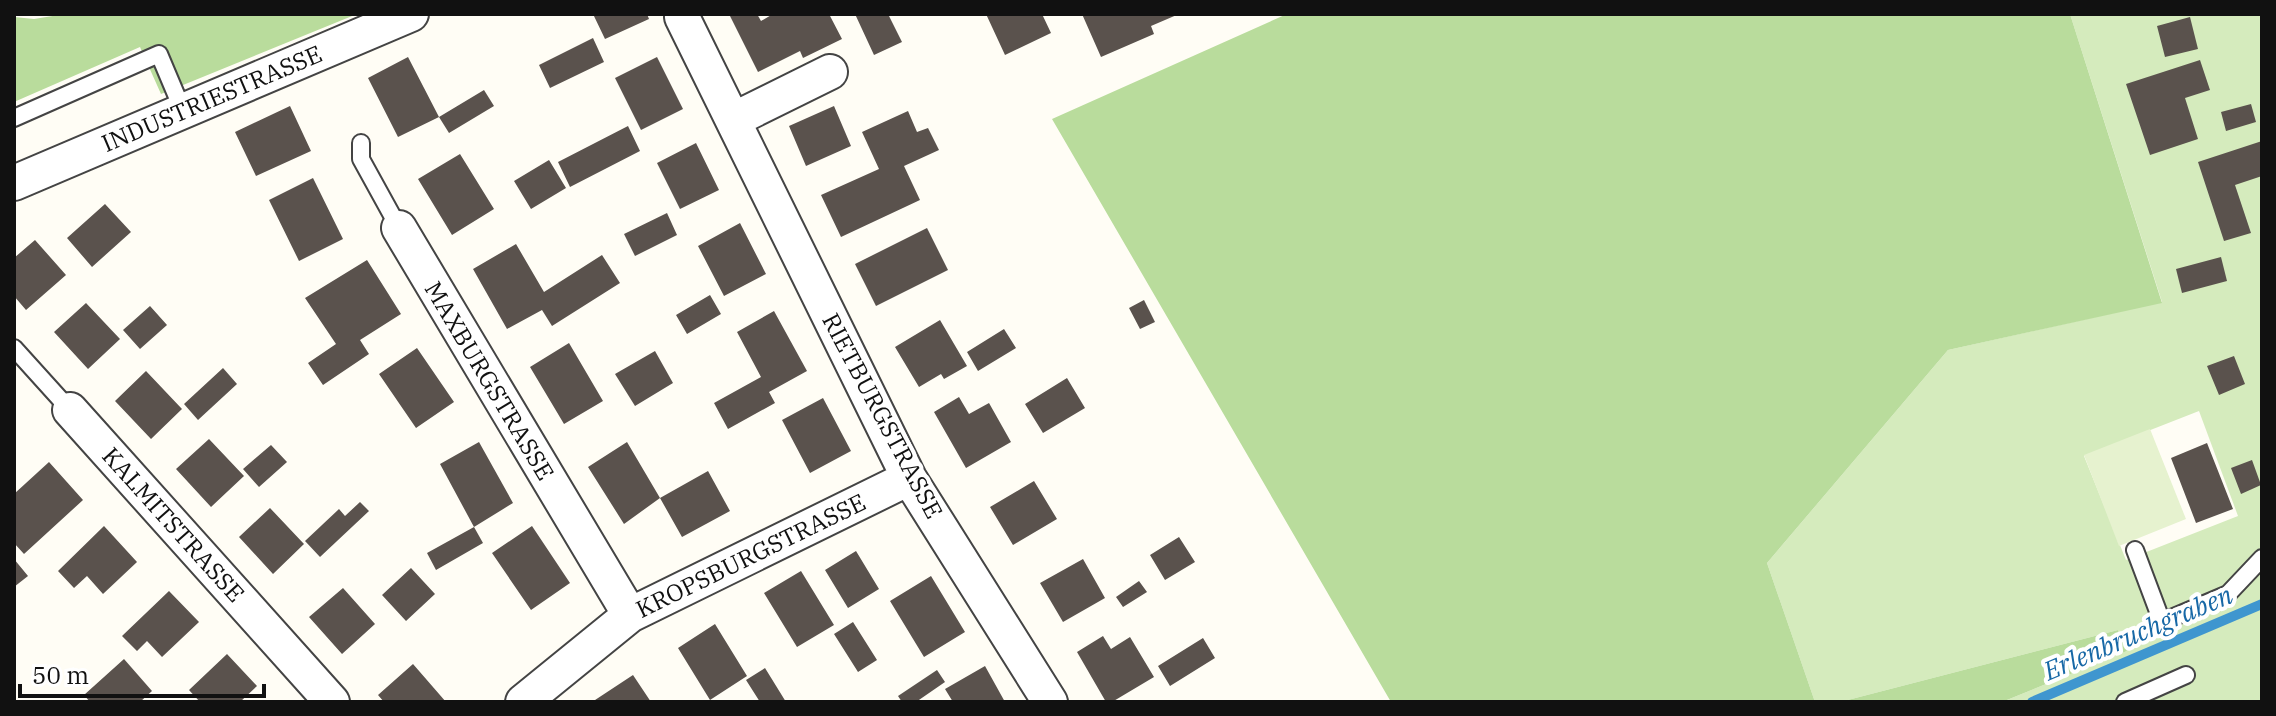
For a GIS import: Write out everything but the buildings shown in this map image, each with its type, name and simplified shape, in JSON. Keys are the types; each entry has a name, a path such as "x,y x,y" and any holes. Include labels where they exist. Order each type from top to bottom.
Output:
{"street":[{"name":"INDUSTRIESTRASSE","path":"14,183 411,14"},
{"name":"RIETBURGSTRASSE","path":"682,17 909,478 1050,702"},
{"path":"733,120 830,72"},
{"name":"MAXBURGSTRASSE","path":"399,228 630,615"},
{"name":"KALMITSTRASSE","path":"70,410 332,702"},
{"name":"KROPSBURGSTRASSE","path":"523,702 630,615 909,478"}],"lane":[{"path":"14,118 159,54 183,111"},
{"name":"MAXBURGSTRASSE","path":"361,143 361,159 399,228"},
{"name":"KALMITSTRASSE","path":"14,348 70,410"},
{"path":"2135,550 2162,622 2228,594 2262,558"},
{"path":"2125,702 2186,675"}],"green space":[{"path":"65,14 357,14 161,94 140,47 14,102 14,17 34,19"},
{"path":"1287,14 2070,14 2162,303 1948,350 1767,563 1815,702 1391,702 1052,119"},
{"path":"2070,14 2262,14 2262,702 2002,702 2127,651 2118,630 1840,702 1815,702 1767,563 1948,350 2162,302","holes":["2199,411 2238,516 2126,560 2084,456"]},
{"path":"2150,429 2186,519 2119,546 2084,455"},
{"path":"2118,630 2127,651 2002,702 1840,702"}],"waterway":[{"name":"Erlenbruchgraben","path":"2032,702 2262,604"}]}
